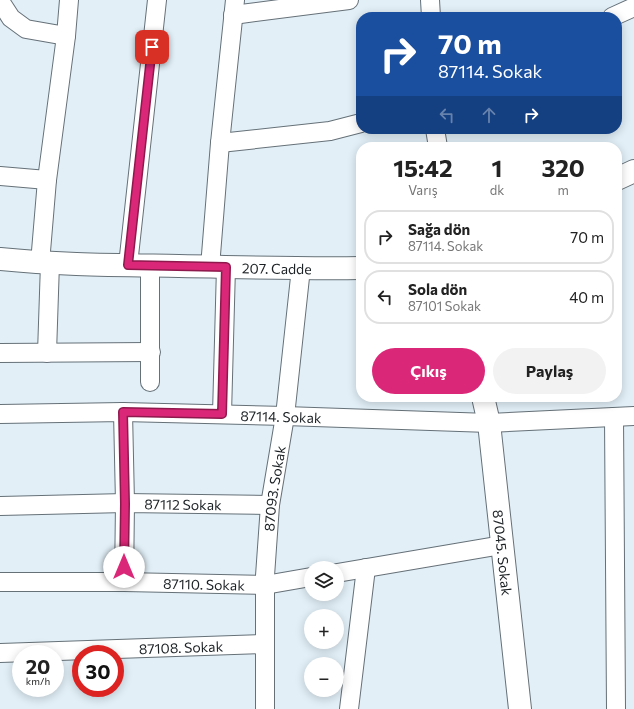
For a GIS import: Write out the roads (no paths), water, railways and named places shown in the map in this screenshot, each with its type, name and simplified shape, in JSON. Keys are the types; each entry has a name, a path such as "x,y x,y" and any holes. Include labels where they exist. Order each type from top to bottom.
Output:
{"street":[{"path":"47,353 45,263 47,180 66,36 69,0"},
{"path":"128,265 157,0"},
{"path":"222,414 218,267 220,143 234,7 350,0"},
{"path":"430,0 431,12"},
{"path":"0,1 11,18 26,29 66,36"},
{"path":"220,143 330,131 356,124"},
{"path":"622,177 634,171"},
{"path":"0,176 47,180"},
{"name":"207. Cadde","path":"0,259 45,263 150,266 356,268"},
{"path":"150,266 150,382"},
{"name":"87093. Sokak","path":"265,709 265,585 270,505 285,416 301,268"},
{"path":"0,353 151,352"},
{"name":"87045. Sokak","path":"484,402 489,423 520,709"},
{"path":"123,412 125,504 124,582"},
{"name":"87114. Sokak","path":"0,414 123,412 489,423 634,416"},
{"path":"614,417 616,709"},
{"name":"87112 Sokak","path":"0,506 125,504 270,505"},
{"path":"344,572 502,545"},
{"path":"349,709 366,568"},
{"name":"87110. Sokak","path":"0,582 124,582 265,585 304,578"},
{"name":"87108. Sokak","path":"0,653 265,644"}]}
